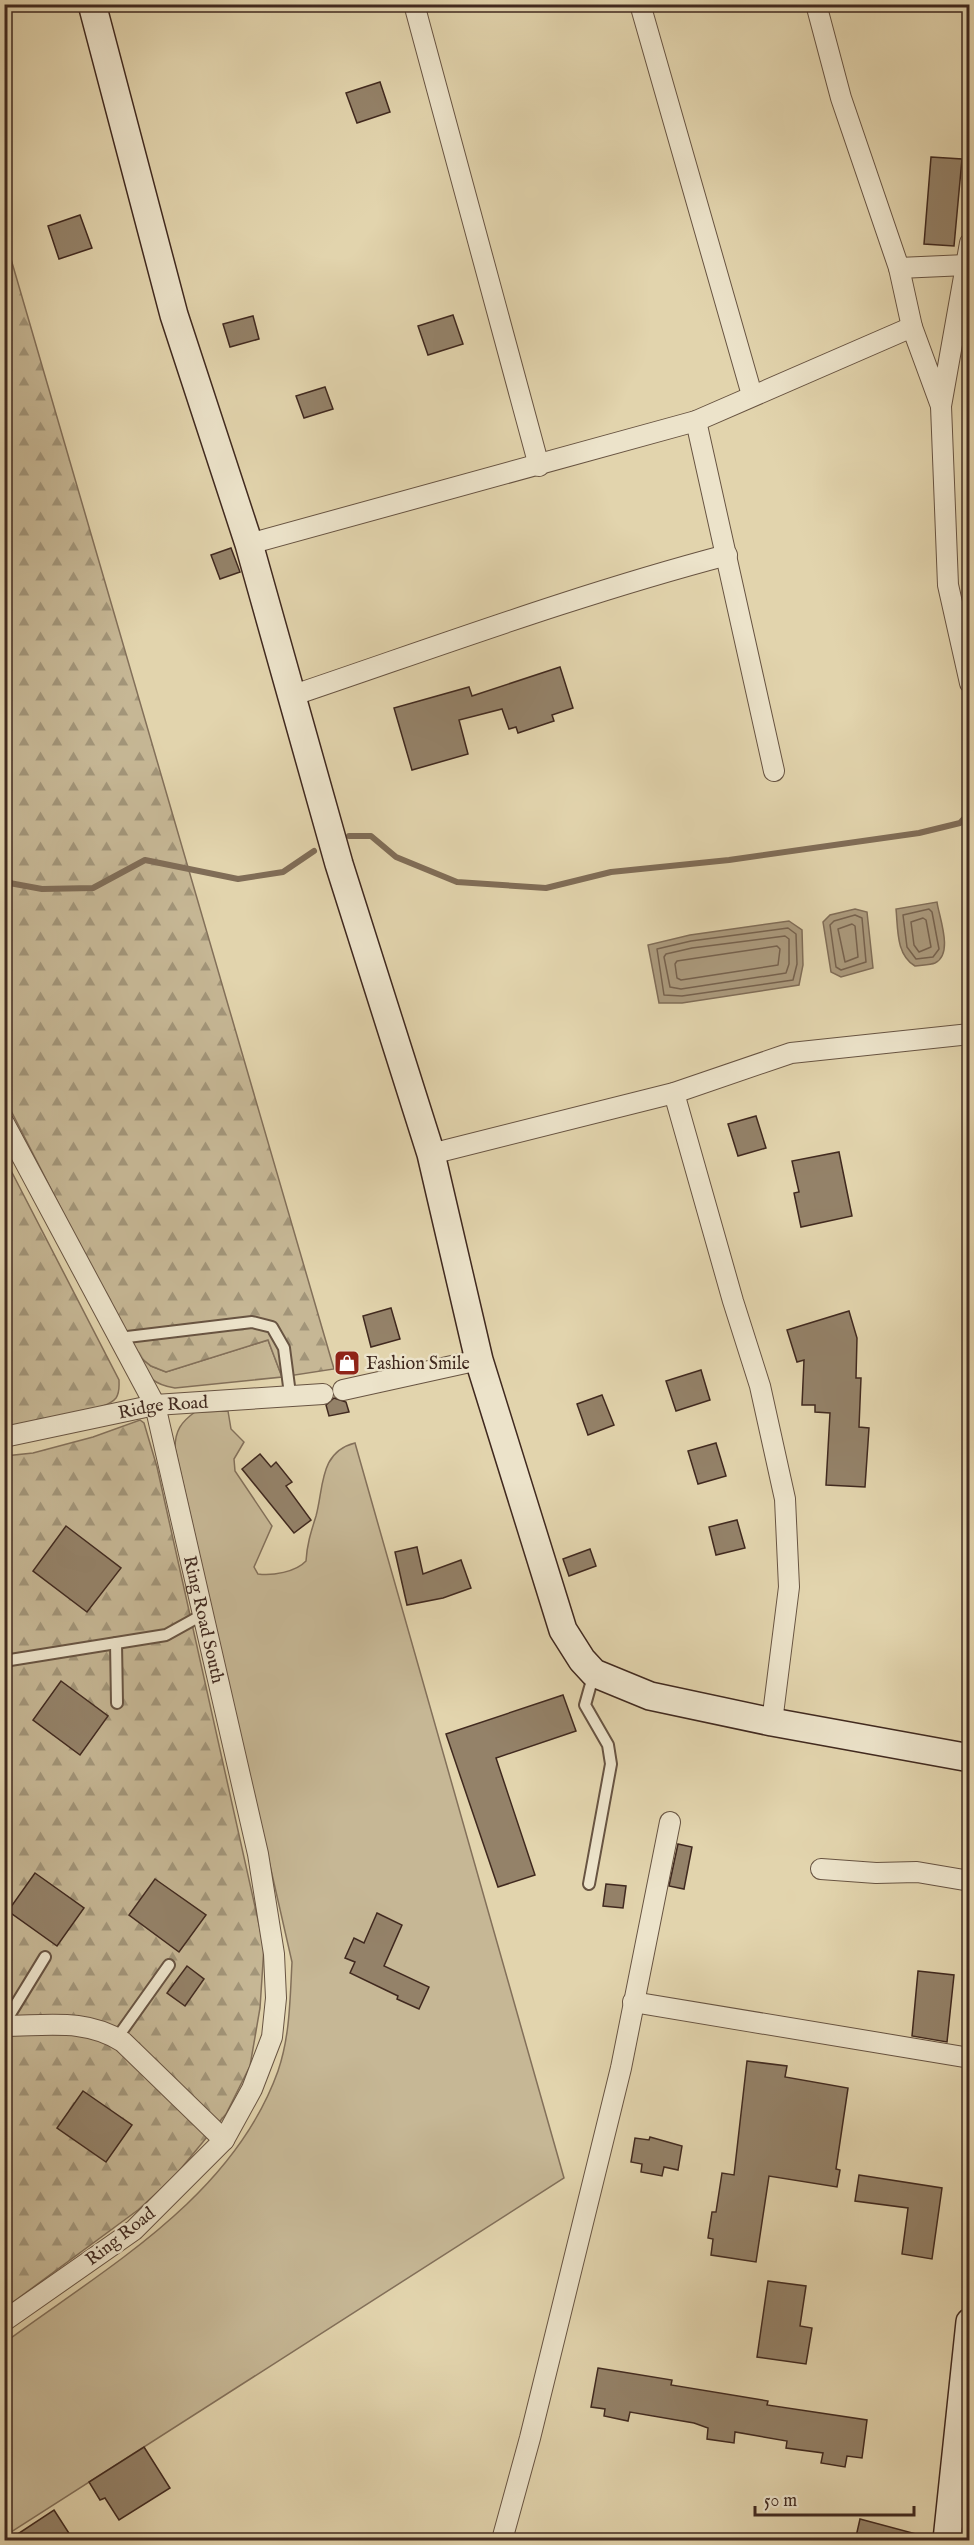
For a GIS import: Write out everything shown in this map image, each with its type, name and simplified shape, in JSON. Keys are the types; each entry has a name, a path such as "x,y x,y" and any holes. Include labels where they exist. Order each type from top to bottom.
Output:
{"street":[{"path":"92,4 174,315 249,544 339,864 431,1154 479,1360 563,1630 582,1660 594,1673 650,1696 772,1722 969,1758"},
{"path":"414,4 539,466"},
{"path":"640,4 752,395"},
{"path":"816,4 841,98 899,268 912,327 941,406"},
{"path":"969,243 941,406 948,585 969,683"},
{"path":"899,268 966,265"},
{"path":"249,544 696,421 912,327"},
{"path":"696,421 774,771"},
{"path":"291,696 461,640 529,614 727,555"},
{"path":"431,1154 674,1094 791,1053 969,1034"},
{"path":"674,1094 733,1301 760,1386 784,1499 789,1587 772,1722"},
{"name":"Ring Road South","path":"4,1123 155,1405 258,1854 274,1954 276,1998 272,2037 252,2089 224,2140"},
{"path":"343,1390 479,1360"},
{"name":"Ridge Road","path":"4,1437 155,1405 323,1394"},
{"path":"502,2541 530,2438 621,2068 670,1822"},
{"path":"821,1869 876,1873 916,1872 969,1881"},
{"path":"633,2002 969,2058"},
{"path":"4,2025 81,2025 106,2031 117,2038 224,2140"},
{"name":"Ring Road","path":"4,2321 134,2230 224,2140"},
{"path":"947,2541 969,2322"}],"lane":[{"path":"119,1338 252,1323 272,1327 284,1348 290,1395"},
{"path":"4,1661 166,1635 202,1616"},
{"path":"116,1643 117,1703"},
{"path":"589,1884 610,1764 608,1745 585,1705 594,1673"},
{"path":"4,2025 45,1957"},
{"path":"117,2038 169,1965"}],"green space":[{"path":"4,235 334,1369 282,1377 268,1340 166,1372 151,1366 135,1353 5,1099"},
{"path":"4,1157 119,1380 119,1387 116,1398 97,1409 4,1430"},
{"path":"268,1340 282,1377 175,1388 154,1381 135,1353 151,1366 166,1372"},
{"path":"228,1411 231,1429 244,1442 234,1459 235,1471 272,1526 254,1567 258,1574 284,1572 306,1561 322,1483 329,1462 343,1448 355,1443 564,2178 5,2536 4,2343 124,2257 163,2226 199,2192 231,2156 258,2116 278,2071 285,2044 292,1962 175,1448 180,1427 195,1412"},
{"path":"140,1420 144,1423 157,1467 264,1947 260,2008 250,2066 226,2114 174,2177 138,2210 5,2308 5,1456 33,1453 93,1437"}],"water":[{"path":"937,902 944,935 944,952 935,963 915,966 904,955 901,948 896,909"},
{"path":"855,909 867,912 873,968 841,977 831,972 823,922 830,915"},
{"path":"789,921 802,930 803,965 799,985 682,1003 659,1003 648,945 690,935"}],"building":[{"path":"380,82 390,112 357,123 346,93"},
{"path":"931,157 962,159 954,246 924,244"},
{"path":"80,215 92,248 59,259 48,226"},
{"path":"453,315 463,344 428,355 418,326"},
{"path":"253,316 259,339 230,347 223,324"},
{"path":"325,387 333,409 304,418 296,396"},
{"path":"231,548 240,572 220,579 211,555"},
{"path":"560,667 573,708 552,715 554,721 518,733 516,727 509,729 502,709 459,720 468,754 412,770 394,708 469,687 472,696"},
{"path":"756,1116 766,1148 738,1156 728,1124"},
{"path":"839,1152 852,1216 801,1227 794,1193 799,1192 792,1161"},
{"path":"391,1308 400,1339 371,1347 363,1316"},
{"path":"849,1311 857,1338 856,1378 861,1378 859,1427 869,1428 865,1487 826,1485 830,1413 815,1412 815,1405 802,1405 804,1360 797,1362 787,1330"},
{"path":"701,1370 710,1400 676,1411 666,1381"},
{"path":"602,1395 614,1425 588,1435 577,1404"},
{"path":"334,1398 346,1402 349,1412 329,1416 326,1405"},
{"path":"716,1443 726,1476 698,1484 688,1451"},
{"path":"260,1454 271,1467 276,1462 292,1482 286,1486 311,1520 294,1533 242,1469"},
{"path":"737,1520 745,1548 716,1555 709,1527"},
{"path":"66,1526 121,1568 87,1612 33,1571"},
{"path":"417,1547 423,1574 461,1560 471,1588 443,1598 407,1605 395,1552"},
{"path":"590,1549 596,1566 569,1576 563,1559"},
{"path":"61,1681 108,1716 80,1755 33,1720"},
{"path":"563,1695 576,1731 496,1758 535,1875 498,1887 446,1734"},
{"path":"678,1844 692,1847 684,1889 669,1886"},
{"path":"35,1873 84,1908 57,1946 8,1911"},
{"path":"155,1879 206,1915 179,1952 129,1915"},
{"path":"606,1884 626,1886 623,1908 603,1906"},
{"path":"377,1913 402,1925 384,1966 429,1987 419,2009 397,1999 398,1996 350,1973 355,1962 345,1958 354,1938 364,1943"},
{"path":"187,1966 204,1979 185,2006 167,1993"},
{"path":"918,1971 954,1975 947,2042 912,2036"},
{"path":"747,2061 787,2066 785,2077 848,2088 836,2169 840,2170 837,2187 769,2176 756,2262 711,2255 713,2239 708,2238 712,2212 716,2212 722,2173 734,2175"},
{"path":"83,2091 132,2125 106,2162 57,2128"},
{"path":"650,2137 682,2146 678,2170 664,2167 662,2176 641,2172 642,2164 631,2162 635,2138 649,2140"},
{"path":"859,2175 942,2188 932,2259 902,2254 908,2208 855,2201"},
{"path":"768,2281 806,2286 800,2326 812,2328 806,2364 757,2357"},
{"path":"598,2368 672,2380 671,2385 768,2401 767,2405 867,2420 862,2458 847,2456 845,2467 821,2463 823,2453 786,2448 787,2441 735,2432 734,2443 707,2439 708,2428 694,2423 630,2412 628,2421 604,2416 605,2409 591,2407"},
{"path":"144,2447 170,2488 119,2520 105,2498 100,2500 89,2482"},
{"path":"54,2510 74,2541 7,2541"},
{"path":"860,2519 920,2535 920,2541 855,2541"}],"waterway":[{"path":"349,836 371,836 396,857 457,882 546,888 611,872 729,860 919,833 960,823 970,812"},
{"path":"4,882 42,889 93,888 145,860 238,879 283,872 314,851"}],"place":[{"name":"Fashion Smile","path":"347,1363"}]}
